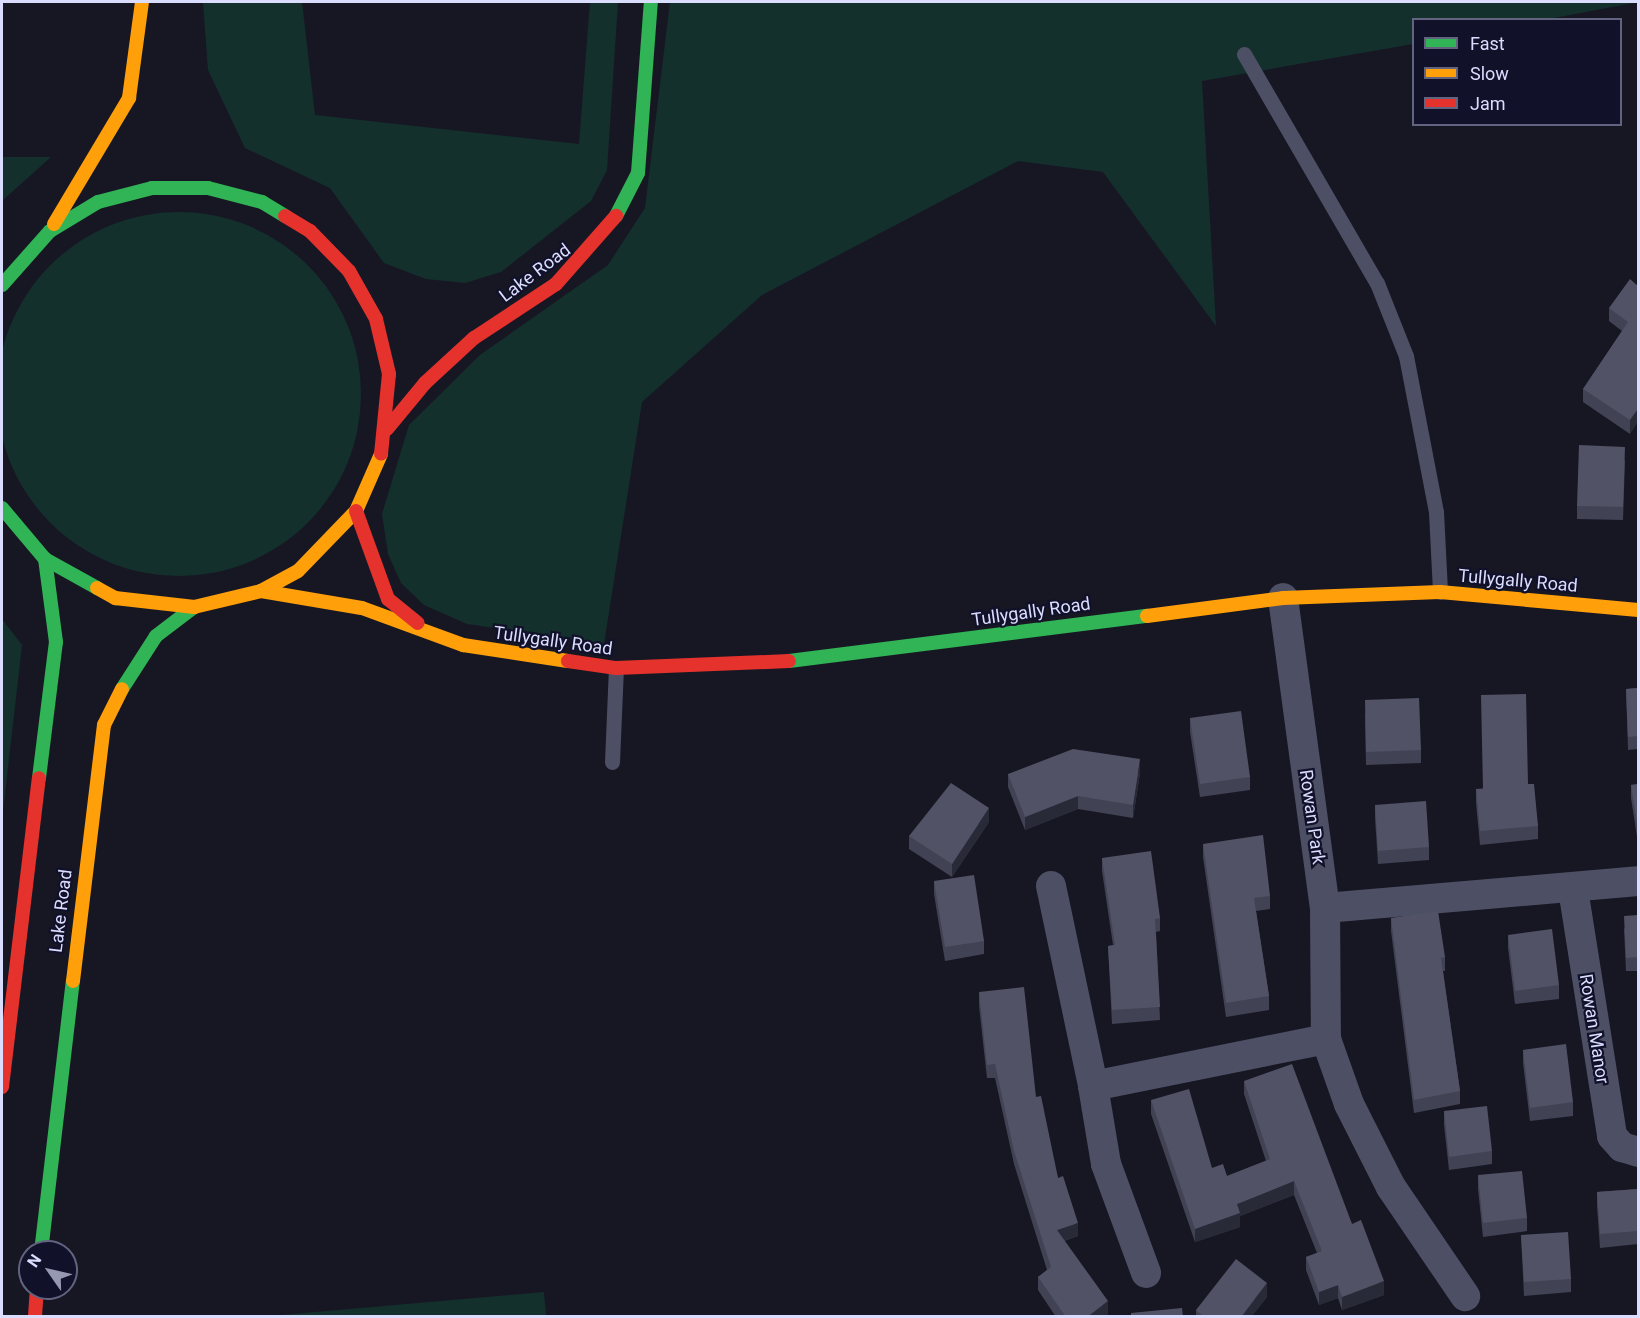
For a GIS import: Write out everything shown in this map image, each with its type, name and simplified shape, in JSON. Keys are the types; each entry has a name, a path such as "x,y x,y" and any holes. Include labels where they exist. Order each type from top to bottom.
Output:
{"main road":[{"path":"2,285 50,231 129,98 142,2"},
{"name":"Lake Road","path":"387,429 425,383 466,346 556,284 610,228 638,173 651,2"},
{"path":"2,508 45,559 115,598 194,607 261,591 298,571 356,511 376,472 387,429 389,374 376,320 349,271 300,225 262,202 208,188 152,188 98,202 50,231"},
{"name":"Tullygally Road","path":"356,511 388,599 431,634"},
{"name":"Lake Road","path":"2,1087 55,662 53,601 45,559"},
{"name":"Tullygally Road","path":"261,591 362,608 463,645 616,668 813,660 1282,598 1440,592 1638,610"},
{"name":"Lake Road","path":"42,1240 104,725 134,663 156,636 194,607"},
{"path":"34,1317 36,1300"}],"street":[{"name":"Rowan Park","path":"1282,598 1325,908 1326,1039 1349,1104 1390,1187 1465,1296"},
{"path":"1325,908 1573,889 1638,881"},
{"path":"1051,886 1093,1086 1106,1164 1146,1273"},
{"name":"Rowan Manor","path":"1573,889 1612,1136 1622,1147 1638,1152"},
{"path":"1093,1086 1326,1039"}],"lane":[{"path":"1244,54 1377,283 1406,356 1436,512 1440,592"},
{"path":"612,762 616,668"}],"green space":[{"path":"203,2 302,2 315,115 579,144 590,2 618,2 607,170 591,201 501,272 465,283 426,279 384,263 330,188 245,148 208,70"},
{"path":"670,2 1638,2 1554,18 1412,18 1412,44 1202,81 1216,326 1103,172 1018,161 762,295 642,402 604,644 467,624 424,605 401,583 388,554 382,514 409,425 480,355 608,265 645,208"},
{"path":"2,157 51,157 2,201"},
{"path":"161,213 197,213 232,220 265,234 294,254 319,279 339,308 353,341 360,376 360,412 353,447 339,480 319,509 294,534 265,554 232,568 197,575 161,575 126,568 93,554 64,534 39,509 19,480 5,447 -1,418 -1,370 5,341 19,308 39,279 64,254 93,234 126,220"},
{"path":"2,619 22,645 2,820"},
{"path":"544,1292 546,1316 269,1316"}],"building":[{"path":"1630,279 1638,286 1638,409 1630,420 1583,389 1628,322 1609,308"},
{"path":"1579,445 1625,447 1623,507 1577,506"},
{"path":"1638,688 1638,736 1628,737 1626,689"},
{"path":"1526,694 1528,784 1534,784 1538,826 1480,831 1476,789 1483,789 1481,695"},
{"path":"1419,698 1421,750 1366,752 1365,700"},
{"path":"1241,711 1250,777 1200,784 1190,718"},
{"path":"1073,749 1140,759 1133,805 1078,796 1025,817 1008,774"},
{"path":"951,783 989,808 952,864 909,836"},
{"path":"1638,784 1638,823 1637,823 1631,785"},
{"path":"1426,801 1429,847 1378,851 1375,805"},
{"path":"1263,835 1270,896 1254,898 1269,996 1226,1003 1203,844"},
{"path":"1151,851 1160,918 1155,919 1160,1007 1112,1010 1108,946 1115,945 1102,858"},
{"path":"974,875 984,941 945,947 934,881"},
{"path":"1438,911 1445,957 1441,958 1460,1091 1414,1100 1391,918"},
{"path":"1638,915 1638,957 1626,958 1624,916"},
{"path":"1552,929 1559,985 1515,991 1508,935"},
{"path":"1024,987 1036,1097 1041,1096 1058,1178 1063,1176 1078,1223 1057,1230 1108,1301 1087,1317 1066,1317 1038,1277 1051,1267 1014,1151 995,1064 987,1065 979,992"},
{"path":"1566,1044 1573,1102 1530,1108 1523,1050"},
{"path":"1292,1064 1352,1224 1361,1220 1384,1281 1342,1297 1338,1285 1319,1292 1306,1257 1322,1251 1294,1181 1237,1204 1240,1213 1195,1229 1151,1100 1189,1089 1212,1168 1223,1164 1227,1176 1270,1159 1244,1081"},
{"path":"1487,1106 1492,1151 1449,1157 1444,1111"},
{"path":"1522,1171 1527,1218 1483,1223 1478,1175"},
{"path":"1638,1189 1638,1231 1600,1234 1597,1192"},
{"path":"1568,1232 1571,1279 1524,1282 1521,1235"},
{"path":"1236,1259 1267,1283 1241,1317 1204,1317 1196,1310"},
{"path":"1182,1308 1183,1317 1131,1317 1131,1313"}],"traffic: fast":[{"path":"616,216 638,173 651,2"},
{"path":"2,285 50,231 98,202 152,188 208,188 262,202 285,216"},
{"path":"2,508 45,559 97,588"},
{"path":"39,778 56,642 45,559"},
{"path":"122,689 156,636 194,607"},
{"path":"789,661 1147,616"},
{"path":"42,1240 73,981"}],"traffic: slow":[{"path":"54,224 129,98 142,2"},
{"path":"97,588 115,598 194,607 261,591 298,571 356,511 381,454"},
{"path":"261,591 362,608 463,645 568,661"},
{"path":"1147,616 1283,598 1440,592 1638,610"},
{"path":"73,981 104,725 122,689"}],"traffic: jam":[{"path":"285,216 310,231 349,271 376,319 389,374 381,454"},
{"path":"387,429 425,383 474,338 556,284 616,216"},
{"path":"356,511 388,599 418,623"},
{"path":"568,661 616,668 789,661"},
{"path":"2,1087 39,778"},
{"path":"35,1316 36,1300"}]}
